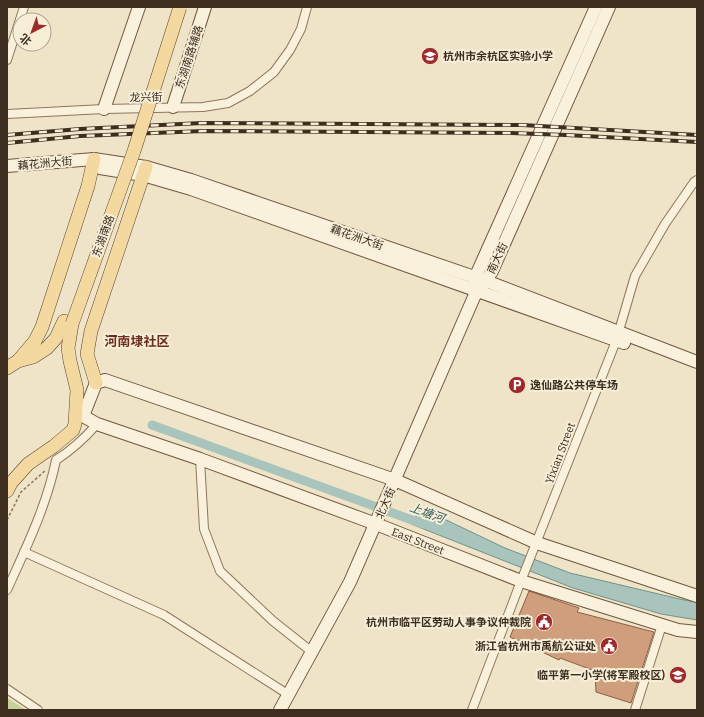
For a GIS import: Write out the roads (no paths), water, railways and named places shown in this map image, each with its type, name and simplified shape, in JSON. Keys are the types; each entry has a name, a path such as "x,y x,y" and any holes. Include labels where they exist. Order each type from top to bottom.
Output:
{"main road":[{"path":"104,109 139,7"},
{"name":"东湖南路","path":"7,491 28,464 54,446 73,430 80,416 77,390 68,348 68,323 135,122 171,7"},
{"name":"东湖南路","path":"12,365 33,358 47,348 68,323 134,151 180,7"},
{"name":"东湖南路辅路","path":"173,107 205,7"},
{"name":"南大街","path":"477,290 480,279 596,7"},
{"name":"南大街","path":"480,279 492,271 609,7"},
{"path":"12,365 35,341 42,327 88,186 94,163"},
{"name":"藕花洲大街","path":"7,174 94,163"},
{"name":"藕花洲大街","path":"7,166 94,163 191,180 480,279 697,371"},
{"path":"145,171 91,331 87,354 100,382 395,480 537,543 697,596"},
{"name":"藕花洲大街","path":"145,171 190,189 477,290 697,362"},
{"name":"北大街","path":"281,710 350,582 477,290"},
{"path":"80,416 100,382"},
{"name":"East Street","path":"80,416 96,424 200,459 376,524 521,581 678,630 697,632"}],"street":[{"path":"7,60 24,7"},
{"name":"龙兴街","path":"7,114 104,109 203,107 228,103 250,91 274,72 290,50 301,29 307,7"},
{"name":"Yixian Street","path":"472,710 521,581 618,337 635,276 665,224 694,182 697,180"},
{"path":"7,590 24,552 51,483 56,460 84,439 96,424"},
{"path":"200,459 204,529 220,571 273,621 312,652"},
{"path":"24,552 164,615 289,695"},
{"path":"635,710 662,625"},
{"path":"7,689 38,710"}],"water":[{"path":"421,508 505,548 570,573 697,602 697,620 661,614 573,588 411,524"}],"waterway":[{"name":"上塘河","path":"152,425 423,524"}],"railway":[{"path":"7,135 80,129 202,123 522,125 697,135"},
{"path":"7,143 80,136 203,131 511,133 697,142"}],"place":[{"name":"杭州市余杭区实验小学","path":"430,56"},
{"name":"逸仙路公共停车场","path":"517,385"},
{"name":"杭州市临平区劳动人事争议仲裁院","path":"544,622"},
{"name":"浙江省杭州市禹航公证处","path":"609,646"},
{"name":"临平第一小学(将军殿校区)","path":"678,675"}],"district":[{"name":"河南埭社区","path":"137,341"}]}
